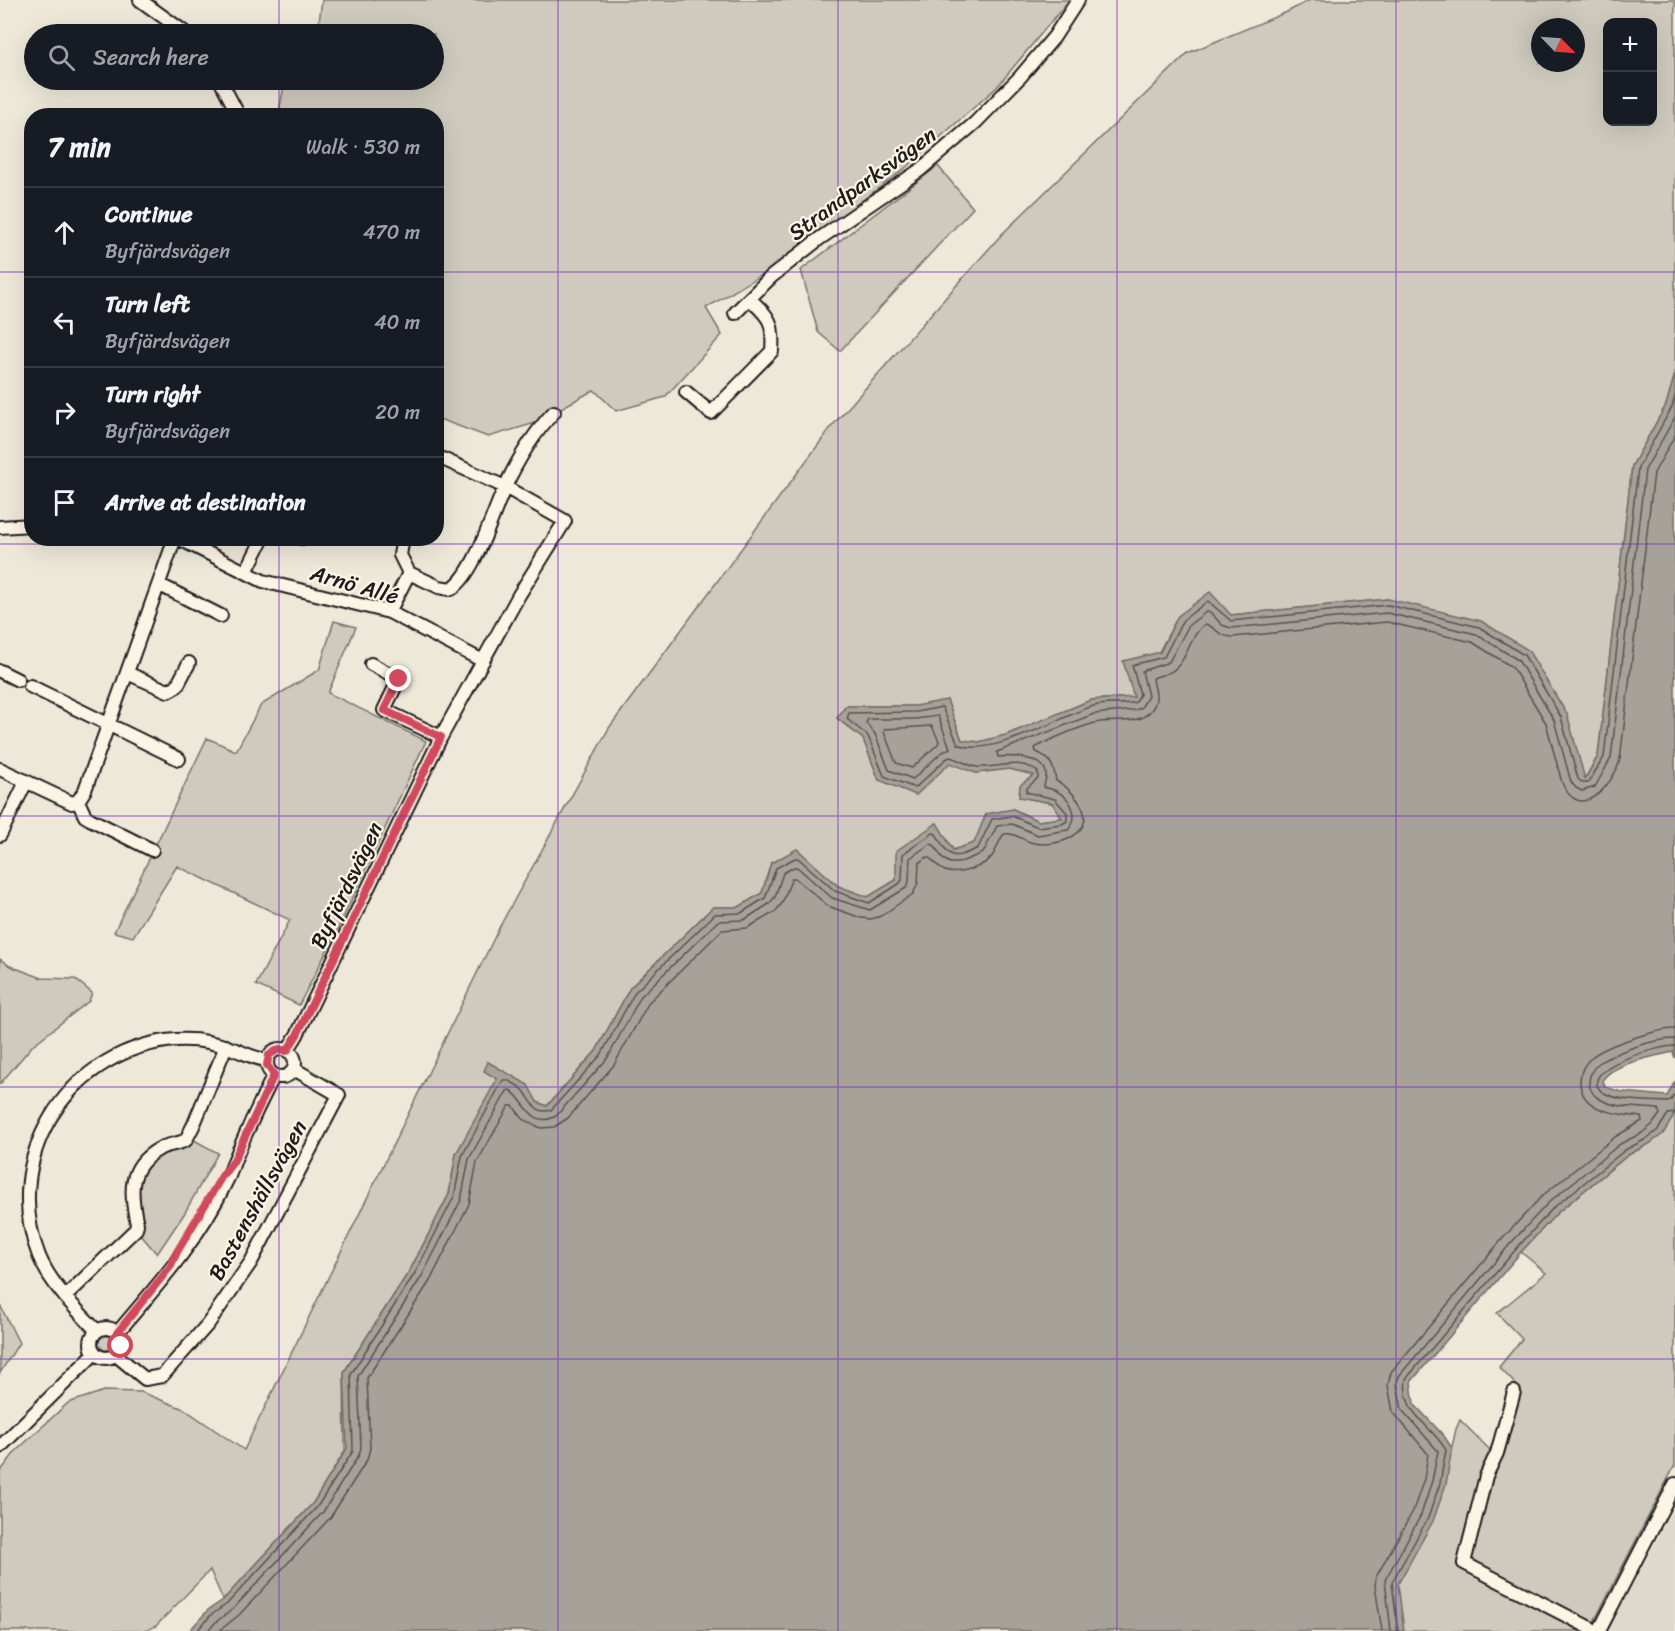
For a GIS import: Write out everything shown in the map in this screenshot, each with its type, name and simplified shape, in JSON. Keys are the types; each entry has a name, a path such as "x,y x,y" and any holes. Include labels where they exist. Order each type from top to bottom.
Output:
{"street":[{"path":"140,0 172,24"},
{"name":"Strandparksvägen","path":"735,313 771,277 819,238 920,171 975,123 1020,77 1054,37 1078,0"},
{"path":"225,90 235,108"},
{"path":"686,392 711,413 772,351 772,333 768,316 750,299"},
{"path":"402,546 400,555 409,573 451,590 458,585 469,569 506,487 537,430 554,412"},
{"path":"444,460 506,487"},
{"name":"Byfjärdsvägen","path":"287,1051 297,1035 441,737 519,595 565,521 506,487"},
{"path":"0,527 24,526"},
{"path":"0,769 72,803 78,801 85,790 174,546"},
{"name":"Arnö Allé","path":"193,546 263,581 389,612 483,661"},
{"path":"246,572 259,546"},
{"path":"389,612 409,573"},
{"path":"160,585 220,616"},
{"path":"127,673 168,691 177,686 189,663"},
{"path":"371,664 399,679 384,710 441,737"},
{"path":"0,671 18,680"},
{"path":"30,686 179,759"},
{"path":"0,835 26,782"},
{"path":"78,801 85,816 152,850"},
{"path":"97,1331 52,1281 38,1254 33,1238 28,1197 29,1176 34,1155 52,1114 67,1094 104,1062 144,1045 168,1041 204,1041 267,1060"},
{"path":"65,1297 136,1228 131,1191 134,1179 149,1156 160,1148 186,1140 226,1046"},
{"path":"274,1051 287,1051 295,1060 294,1069 285,1077 274,1075 269,1070 267,1060 274,1051"},
{"name":"Bastenshällsvägen","path":"116,1355 145,1378 162,1376 208,1324 251,1262 339,1095 294,1069"},
{"path":"117,1333 170,1267 183,1255 205,1219 228,1179 233,1162 274,1075"},
{"path":"108,1328 117,1333 121,1346 116,1355 105,1359 95,1353 91,1340 97,1331 108,1328"},
{"path":"0,1447 95,1353"},
{"path":"1514,1392 1497,1453 1486,1476 1464,1563 1597,1631 1675,1484"}],"shaded area":[{"path":"322,0 1069,0 997,87 903,170 768,271 706,308 722,335 665,397 616,411 594,390 532,424 488,437 444,421 444,108 280,108 283,90 444,90 444,24 315,24 319,22"},
{"path":"1310,0 1675,0 1675,374 1666,405 1632,466 1598,756 1584,780 1567,714 1388,599 1231,615 1178,616 1135,697 1091,700 1006,735 979,742 962,740 947,700 916,706 846,706 837,718 863,739 879,780 950,763 976,773 1009,769 1035,775 1019,797 1052,803 1063,818 1038,821 1013,809 974,843 953,850 936,823 896,880 868,897 838,886 797,850 771,863 762,893 739,907 713,907 630,988 596,1051 547,1106 537,1102 527,1085 488,1062 498,1079 456,1154 449,1194 410,1270 344,1372 345,1451 313,1503 223,1600 210,1570 156,1626 145,1631 0,1631 0,1472 16,1451 68,1403 104,1391 141,1392 184,1409 244,1450 500,926 609,728 832,426 1002,234 1188,53 1287,12"},
{"path":"938,166 973,208 840,351 818,332 801,270"},
{"path":"334,621 356,627 328,693 426,741 335,935 299,1005 256,985 290,920 177,866 133,937 114,932 207,738 236,751 261,705 319,670"},
{"path":"0,959 10,966 42,978 75,979 92,993 89,1001 33,1045 0,1084"},
{"path":"1675,1109 1675,1465 1589,1631 1392,1631 1390,1585 1451,1451 1460,1420 1494,1454 1518,1387 1499,1367 1522,1339 1497,1313 1546,1273 1521,1252 1557,1213 1628,1155 1649,1144 1672,1119"},
{"path":"194,1140 218,1153 184,1214 157,1254 140,1234 142,1224 139,1185 141,1176 152,1160"},
{"path":"0,1305 19,1343 0,1373"},
{"path":"106,1336 111,1338 113,1343 111,1348 106,1350 101,1348 99,1343 101,1338"},
{"path":"1675,1505 1675,1631 1608,1631"}],"water":[{"path":"1675,374 1675,1058 1673,1052 1624,1065 1608,1074 1603,1080 1605,1087 1622,1092 1667,1096 1675,1081 1675,1109 1663,1134 1628,1155 1557,1213 1411,1382 1414,1404 1452,1448 1446,1484 1433,1521 1398,1584 1404,1631 189,1631 208,1610 223,1600 313,1503 347,1448 344,1372 410,1270 449,1194 456,1154 497,1079 484,1071 488,1062 528,1085 537,1102 547,1106 596,1051 630,988 713,907 739,907 762,893 771,863 797,849 838,886 868,897 896,880 896,851 937,823 953,850 974,843 986,814 1013,809 1038,821 1062,818 1052,803 1019,797 1020,785 1034,775 1009,769 976,773 950,763 916,795 879,780 863,739 837,718 846,706 916,706 947,700 962,740 979,742 1006,735 1091,700 1134,697 1123,661 1160,652 1178,616 1210,592 1231,615 1388,599 1481,621 1528,650 1567,714 1585,779 1598,756 1632,466 1666,405"}],"route":[{"path":"121,1346 117,1333 170,1267 222,1176 233,1162 274,1075 267,1065 269,1055 279,1049 287,1051 297,1035 441,737 384,710 399,679"}]}
